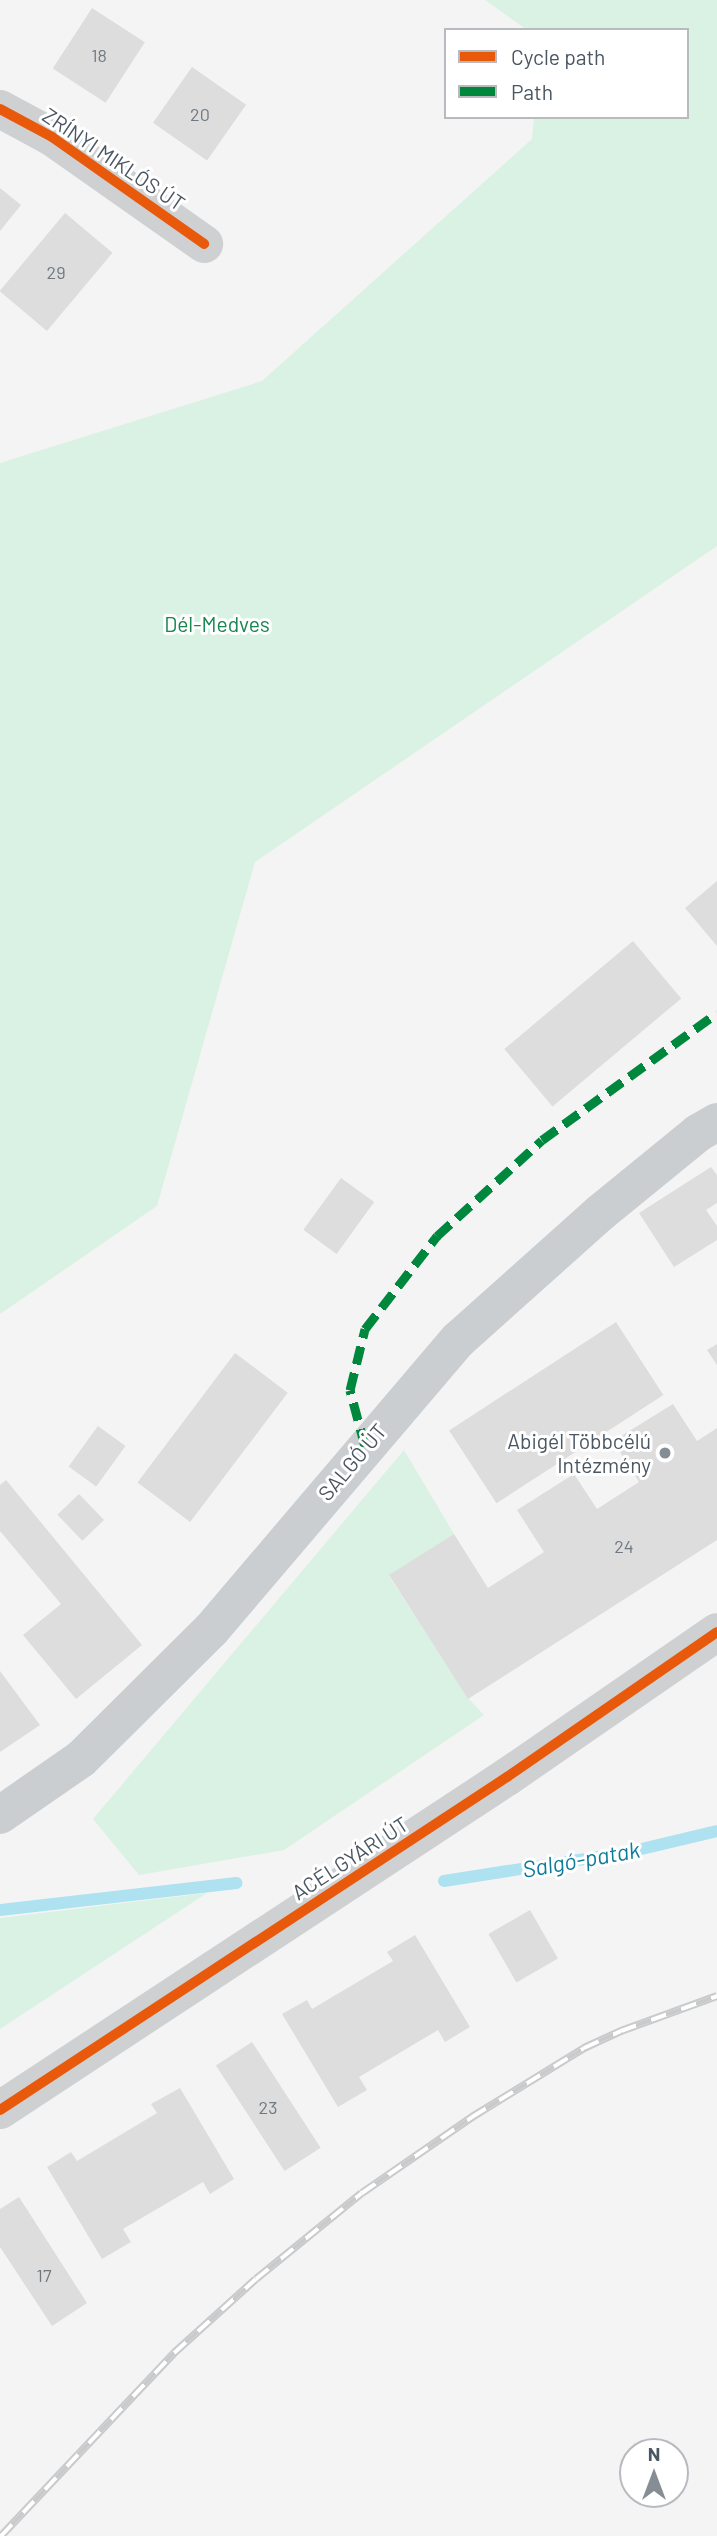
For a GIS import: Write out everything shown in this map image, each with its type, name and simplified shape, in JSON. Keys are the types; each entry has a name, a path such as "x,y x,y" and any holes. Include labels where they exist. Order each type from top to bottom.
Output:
{"main road":[{"name":"SALGÓ ÚT","path":"0,1815 81,1759 211,1630 458,1340 600,1213 698,1133 717,1122"}],"street":[{"name":"ZRÍNYI MIKLÓS ÚT","path":"0,109 51,137 204,244"},
{"name":"ACÉLGYÁRI ÚT","path":"0,2110 508,1777 717,1632"}],"green space":[{"name":"Dél-Medves","path":"485,0 717,0 717,546 255,862 157,1206 0,1314 0,463 262,381 532,139 534,119 689,119 689,28 524,28"},
{"path":"404,1450 454,1534 389,1576 468,1698 484,1715 284,1850 139,1875 93,1819"},
{"path":"207,1893 0,2029 0,1918"}],"building":[{"path":"92,8 145,42 106,103 53,68"},
{"path":"192,67 246,105 207,161 153,123"},
{"path":"0,188 21,205 0,231"},
{"path":"65,213 112,253 47,331 0,290"},
{"path":"717,881 717,946 685,908"},
{"path":"633,941 681,998 553,1106 504,1049"},
{"path":"711,1167 717,1175 717,1203 706,1210 717,1226 717,1240 674,1267 639,1213"},
{"path":"341,1178 374,1202 337,1254 303,1230"},
{"path":"616,1322 663,1395 496,1503 449,1430"},
{"path":"717,1344 717,1365 707,1350"},
{"path":"235,1353 288,1393 190,1522 138,1482"},
{"path":"673,1404 697,1441 717,1428 717,1540 468,1699 389,1575 454,1534 488,1588 544,1552 517,1510 574,1474 597,1509 639,1482 613,1441"},
{"path":"98,1426 126,1446 96,1486 69,1466"},
{"path":"6,1480 142,1645 76,1699 23,1635 61,1604 0,1531 0,1485"},
{"path":"79,1494 104,1520 82,1541 57,1515"},
{"path":"0,1671 40,1725 0,1752"},
{"path":"530,1910 558,1958 516,1982 488,1934"},
{"path":"415,1935 470,2027 445,2042 438,2030 359,2077 367,2090 338,2107 282,2014 307,2000 312,2009 393,1961 387,1952"},
{"path":"252,2042 321,2148 285,2171 216,2065"},
{"path":"180,2088 234,2179 210,2194 203,2182 123,2229 131,2242 102,2259 47,2167 71,2152 77,2161 157,2113 151,2104"},
{"path":"19,2197 87,2303 52,2326 0,2247 0,2209"}],"waterway":[{"name":"Salgó-patak","path":"444,1881 629,1852 717,1831"},
{"name":"Salgó-patak","path":"0,1910 236,1883"}],"railway":[{"path":"1,2536 174,2353 256,2279 362,2193 472,2117 584,2048 621,2031 717,1996"}],"marked path":[{"path":"365,1446 350,1390 365,1329 437,1236 542,1140 717,1013"}],"cycle path":[{"path":"0,109 52,137 204,244"},
{"path":"0,2110 507,1777 717,1632"}],"place":[{"name":"Abigél Többcélú Intézmény","path":"665,1453"}]}
